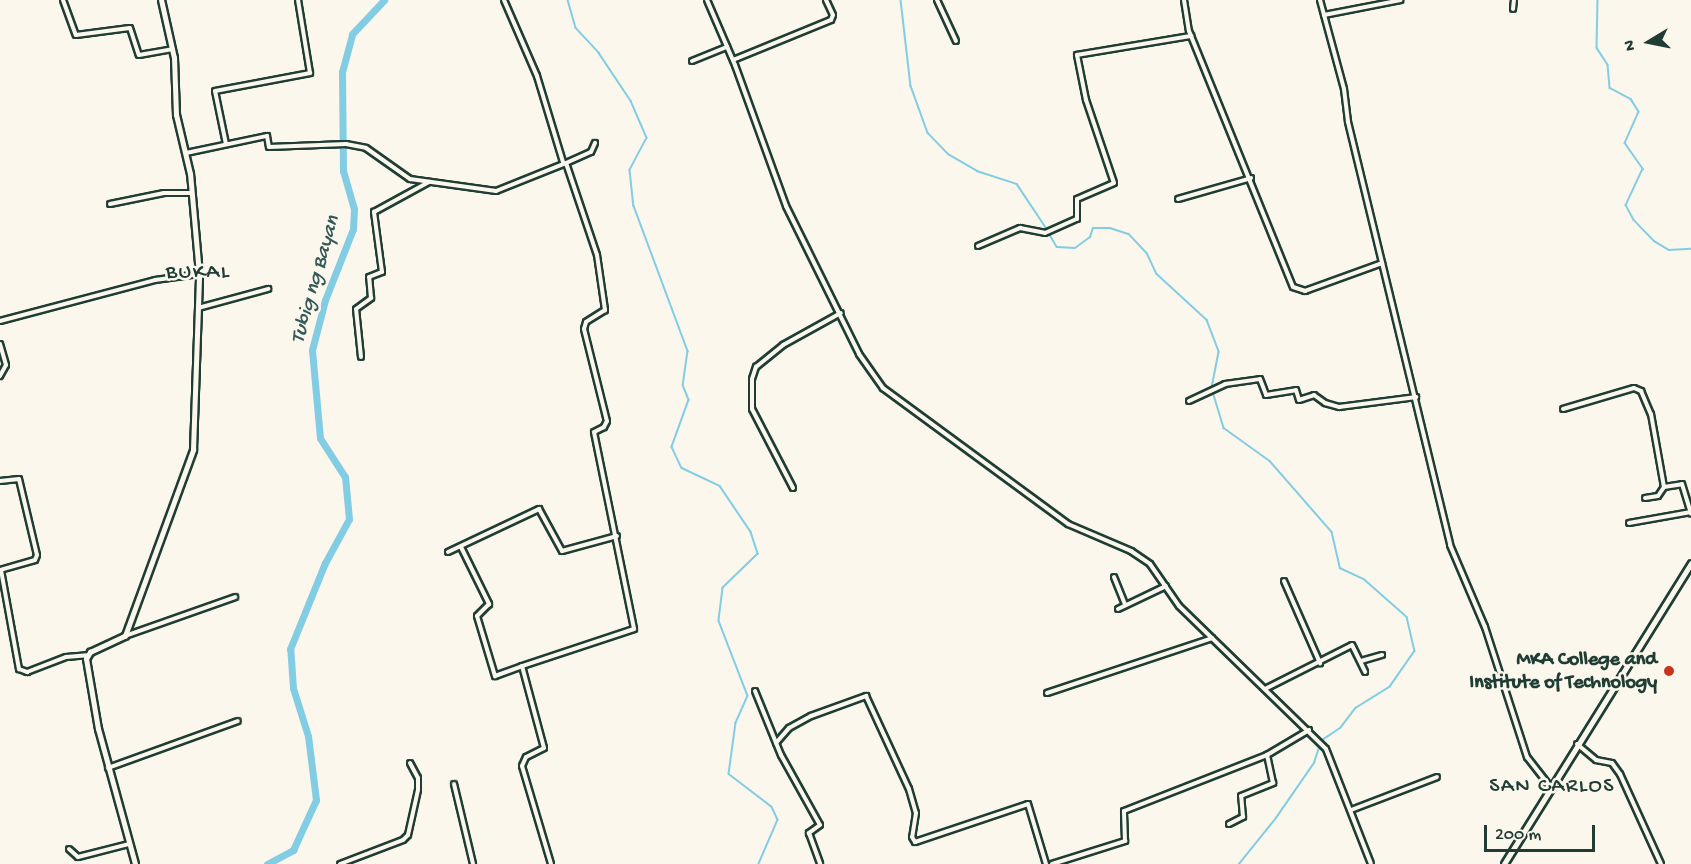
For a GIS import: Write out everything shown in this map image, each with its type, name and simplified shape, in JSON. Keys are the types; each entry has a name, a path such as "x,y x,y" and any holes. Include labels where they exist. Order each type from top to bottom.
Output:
{"main road":[{"path":"135,864 108,768 87,655 125,636 193,450 199,274 186,153 176,115 173,49 161,0"},
{"path":"1503,864 1691,564"}],"street":[{"path":"63,0 76,35 130,28 139,55 173,49"},
{"path":"226,144 215,91 310,73 298,0"},
{"path":"461,547 489,604 477,616 495,676 634,629 617,536 594,432 607,421 584,329 586,322 605,310 597,255 537,76 504,0"},
{"path":"707,0 733,60 786,206 842,313 859,354 896,401 1068,524 1143,557 1179,606 1309,730 1334,760 1371,864"},
{"path":"733,60 831,20 833,15 826,0"},
{"path":"937,0 956,41"},
{"path":"1184,0 1191,36 1251,178 1288,277 1298,291 1382,263"},
{"path":"1320,0 1455,560 1485,627 1527,757 1551,788"},
{"path":"1324,15 1401,0"},
{"path":"1513,9 1514,0"},
{"path":"978,246 1020,228 1045,233 1077,219 1077,199 1114,183 1086,100 1077,55 1191,36"},
{"path":"692,61 727,46"},
{"path":"186,153 267,136 268,147 346,144 366,148 410,178 496,191 591,152 596,143"},
{"path":"1178,199 1251,178"},
{"path":"361,357 356,309 371,298 369,277 382,272 374,212 430,181"},
{"path":"110,204 164,194 191,193"},
{"path":"0,321 155,280 199,274"},
{"path":"198,308 268,290"},
{"path":"793,488 752,409 752,379 756,367 783,345 842,313"},
{"path":"0,344 6,365 0,376"},
{"path":"1189,401 1225,384 1260,379 1266,395 1290,389 1296,390 1299,400 1314,395 1325,403 1339,407 1416,397"},
{"path":"1563,409 1634,388 1641,391 1651,414 1664,487 1658,496 1646,498"},
{"path":"0,481 18,479 37,555 35,560 1,570 18,669 27,672 66,657 87,655"},
{"path":"1629,523 1691,513 1684,485 1664,487"},
{"path":"448,552 539,509 562,551 617,536"},
{"path":"1114,577 1125,604"},
{"path":"1284,581 1320,663"},
{"path":"1118,609 1166,586"},
{"path":"125,636 235,597"},
{"path":"1047,693 1212,638"},
{"path":"1265,688 1320,663 1352,645 1365,672"},
{"path":"1361,661 1382,655"},
{"path":"522,666 544,748 526,757 522,766 551,864"},
{"path":"755,691 776,743 820,825 809,837 820,864"},
{"path":"776,743 778,736 804,720 857,696 866,696 909,789 916,813 912,837 915,842 1028,804 1046,864"},
{"path":"108,768 238,721"},
{"path":"1052,864 1125,842 1122,814 1127,810 1267,755 1309,730"},
{"path":"1577,743 1591,757 1607,760 1616,769 1661,864"},
{"path":"1229,824 1243,817 1241,796 1273,783 1267,755"},
{"path":"340,864 403,840 408,835 418,790 418,778 410,763"},
{"path":"1351,810 1437,777"},
{"path":"454,784 473,864"},
{"path":"69,849 78,857 129,844"}],"waterway":[{"name":"Tubig ng Bayan","path":"267,864 293,850 316,800 308,736 293,688 290,649 325,563 349,519 345,477 320,438 312,350 325,300 353,229 354,209 343,171 342,72 352,34 384,0"},
{"path":"568,0 576,28 599,53 631,101 647,138 630,170 634,206 688,351 683,385 689,400 672,447 682,468 720,486 751,532 758,554 723,588 719,621 748,696 736,723 729,774 772,807 778,820 759,864"},
{"path":"901,0 911,86 928,133 948,154 977,171 1017,184 1047,229"},
{"path":"1598,0 1597,48 1608,65 1610,88 1631,99 1639,112 1625,143 1643,169 1626,205 1634,220 1654,241 1669,250 1691,249"},
{"path":"1049,233 1057,247 1075,248 1090,237 1093,228 1110,228 1129,234 1147,253 1157,274 1207,320 1219,352 1212,388"},
{"path":"1213,392 1224,428 1270,461 1332,532 1340,568 1364,579 1407,617 1415,651 1390,687 1356,708 1341,728 1323,740"},
{"path":"1239,864 1276,818 1314,763 1320,745"}],"place":[{"name":"MKA College and Institute of Technology","path":"1669,671"}],"district":[{"name":"BUKAL","path":"198,274"},
{"name":"SAN CARLOS","path":"1552,788"}]}
